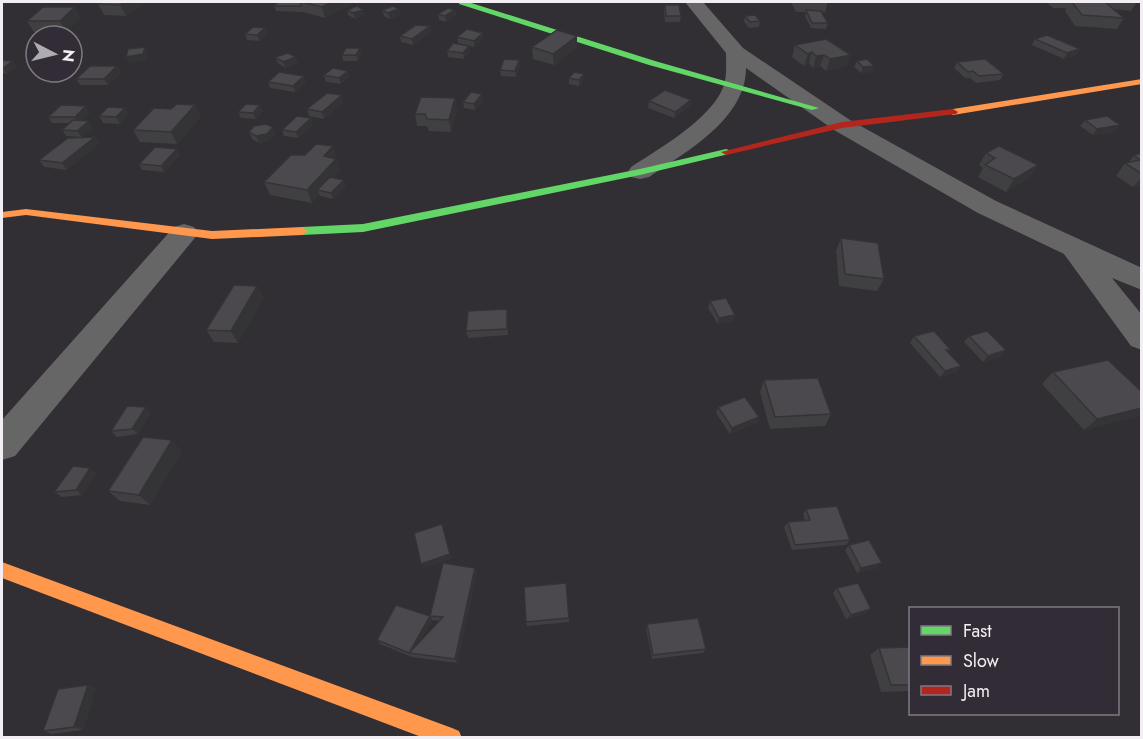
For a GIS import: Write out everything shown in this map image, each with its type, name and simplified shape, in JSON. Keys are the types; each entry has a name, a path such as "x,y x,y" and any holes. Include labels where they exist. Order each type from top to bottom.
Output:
{"street":[{"path":"694,2 736,52 842,125 987,207 1142,280"},
{"path":"469,3 652,63 815,108"},
{"path":"640,172 696,133 723,105 735,86 736,52"},
{"path":"2,215 26,212 212,235 363,228 640,172 842,125 969,109 1142,81"},
{"path":"2,445 184,233"},
{"path":"1074,247 1142,338"},
{"path":"2,570 443,736"}],"building":[{"path":"125,2 120,5 98,4"},
{"path":"278,2 300,2 301,6 274,6"},
{"path":"302,2 332,2 322,7"},
{"path":"1072,2 1105,2 1124,18 1082,15"},
{"path":"665,5 679,5 681,16 666,16"},
{"path":"357,6 364,10 353,13 347,10"},
{"path":"393,6 399,9 388,13 382,10"},
{"path":"43,7 75,7 60,21 27,21"},
{"path":"448,8 455,10 445,16 438,14"},
{"path":"806,10 821,11 828,23 812,23"},
{"path":"755,15 760,21 750,22 745,16"},
{"path":"416,25 430,26 412,39 400,36"},
{"path":"253,27 265,28 257,35 245,34"},
{"path":"467,29 483,33 474,41 457,37"},
{"path":"557,30 577,36 553,54 532,47"},
{"path":"1047,35 1080,49 1067,53 1035,39"},
{"path":"826,39 851,55 830,59 824,55 816,56 812,52 808,54 795,45"},
{"path":"453,43 469,46 463,53 447,51"},
{"path":"145,47 143,54 126,57 128,49"},
{"path":"346,48 360,48 356,55 342,55"},
{"path":"288,53 296,57 283,62 275,57"},
{"path":"504,59 519,60 515,71 500,70"},
{"path":"867,59 874,66 863,67 857,61"},
{"path":"985,59 1004,74 979,76 973,71 968,72 957,62"},
{"path":"2,60 13,61 2,68"},
{"path":"90,66 117,66 104,79 84,79 84,72"},
{"path":"333,68 348,71 339,78 324,75"},
{"path":"279,72 304,76 293,86 268,82"},
{"path":"574,72 584,74 579,80 569,78"},
{"path":"665,90 691,100 675,112 649,101"},
{"path":"471,92 482,94 474,104 463,102"},
{"path":"327,93 342,95 322,112 307,109"},
{"path":"421,97 455,98 449,120 427,119 425,114 415,114"},
{"path":"177,104 195,105 171,132 133,130 154,108 171,109"},
{"path":"246,104 260,105 253,113 238,112"},
{"path":"61,105 86,106 75,117 48,117"},
{"path":"108,107 125,108 116,117 99,116"},
{"path":"297,116 311,118 296,132 282,130"},
{"path":"1107,116 1120,125 1097,129 1085,120"},
{"path":"73,120 89,121 77,131 62,130"},
{"path":"266,124 273,127 267,134 256,136 249,132 254,126"},
{"path":"95,137 62,163 39,160 68,138"},
{"path":"316,144 333,146 324,156 336,159 307,190 264,182 291,155 305,155"},
{"path":"999,146 1038,165 1014,179 985,165 995,158 986,153"},
{"path":"155,147 177,149 161,166 139,164"},
{"path":"1142,153 1142,174 1125,163 1140,160 1134,155"},
{"path":"330,177 344,180 331,193 317,190"},
{"path":"841,238 878,243 884,279 845,274"},
{"path":"234,285 257,286 231,331 206,330"},
{"path":"726,298 735,315 719,318 710,301"},
{"path":"507,309 507,329 466,331 468,311"},
{"path":"934,331 950,349 946,350 961,366 945,371 914,336"},
{"path":"987,331 1006,350 988,356 969,336"},
{"path":"1108,360 1142,392 1142,408 1097,419 1053,372"},
{"path":"818,378 831,414 775,417 764,380"},
{"path":"745,397 759,417 732,428 718,407"},
{"path":"127,406 146,407 132,429 111,431"},
{"path":"143,437 172,440 139,495 108,491"},
{"path":"73,466 90,468 76,490 54,492"},
{"path":"837,506 850,540 795,545 788,522 810,520 806,509"},
{"path":"442,524 450,554 421,564 414,533"},
{"path":"869,540 882,563 861,568 849,545"},
{"path":"443,563 475,568 455,659 409,653 443,617 430,616"},
{"path":"566,583 569,618 526,622 524,587"},
{"path":"858,583 871,609 851,615 837,588"},
{"path":"396,605 430,616 409,653 377,640"},
{"path":"698,618 706,649 653,655 647,624"},
{"path":"909,647 909,685 891,685 879,648"},
{"path":"88,685 74,727 43,731 58,689"}],"traffic: fast":[{"path":"462,2 652,63 815,108"},
{"path":"302,231 363,228 640,172 726,152"}],"traffic: slow":[{"path":"953,112 1142,81"},
{"path":"2,215 26,212 212,235 302,231"},
{"path":"2,570 452,738"}],"traffic: jam":[{"path":"726,152 842,125 953,112"}]}
